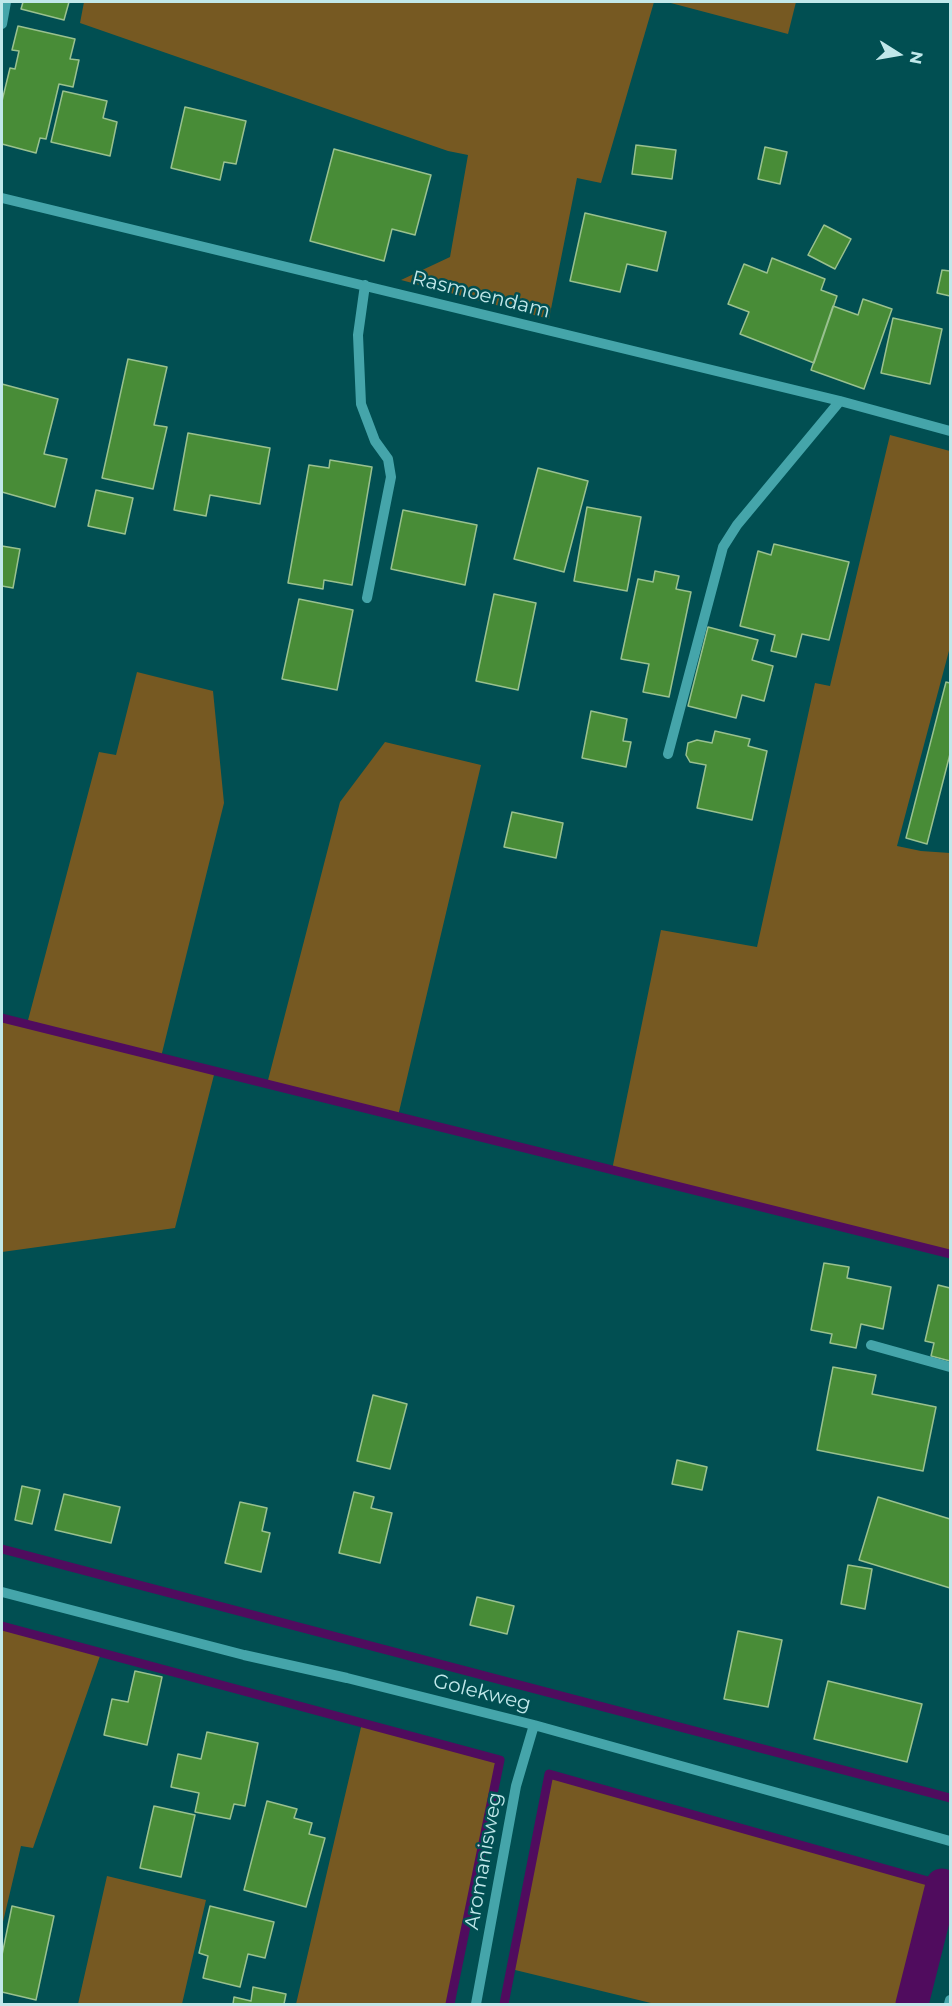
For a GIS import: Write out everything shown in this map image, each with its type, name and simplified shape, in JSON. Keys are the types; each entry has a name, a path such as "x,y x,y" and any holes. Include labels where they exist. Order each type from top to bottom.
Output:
{"street":[{"path":"2,24 6,2"},
{"name":"Rasmoendam","path":"2,198 840,401 951,431"},
{"path":"365,285 358,335 361,404 366,423 388,459 391,477 368,598"},
{"path":"668,754 723,547 737,525 840,401"},
{"path":"871,1345 951,1367"},
{"name":"Golekweg","path":"2,1592 244,1655 347,1678 534,1725 951,1841"},
{"name":"Aromanisweg","path":"476,2004 516,1786 534,1725"}],"shaded area":[{"path":"84,2 654,2 601,183 577,178 549,319 401,280 450,257 468,155 448,151 80,23"},
{"path":"667,2 796,2 788,34"},
{"path":"890,435 950,451 950,647 897,846 921,851 950,853 950,1254 612,1170 661,930 757,947 815,683 830,686"},
{"path":"137,672 213,691 224,803 161,1057 215,1071 175,1228 2,1252 2,1018 27,1024 99,752 116,755"},
{"path":"385,742 481,765 398,1116 267,1084 340,802"},
{"path":"2,1626 101,1653 33,1848 21,1846 2,1926"},
{"path":"362,1723 500,1760 450,2004 296,2004"},
{"path":"549,1774 942,1885 912,2004 655,2004 511,1969"},
{"path":"107,1876 206,1900 182,2004 78,2004"}],"building":[{"path":"23,2 69,2 64,20 21,9"},
{"path":"18,26 75,39 70,59 79,60 73,87 59,84 46,139 40,138 36,153 2,144 2,101 10,68 15,69 19,51 12,50"},
{"path":"63,91 107,101 103,118 117,122 110,156 51,142"},
{"path":"185,107 246,121 236,164 224,162 220,180 171,168"},
{"path":"636,145 676,150 672,179 632,174"},
{"path":"765,147 787,152 780,184 758,179"},
{"path":"334,149 431,175 415,235 392,229 384,261 310,241"},
{"path":"585,213 666,232 657,271 627,264 620,292 570,281"},
{"path":"824,225 851,239 835,269 808,255"},
{"path":"772,258 825,279 821,290 837,296 814,363 740,334 749,312 728,304 744,264 767,273"},
{"path":"942,270 950,271 950,296 937,293"},
{"path":"863,299 892,309 864,389 811,370 833,306 858,315"},
{"path":"893,318 942,329 930,384 881,373"},
{"path":"128,359 167,367 154,425 167,427 153,489 102,478"},
{"path":"2,384 58,399 44,454 67,459 55,507 2,492"},
{"path":"188,433 270,448 260,504 210,495 206,516 174,510"},
{"path":"330,460 372,467 352,585 324,580 323,589 288,583 309,465 329,468"},
{"path":"538,468 588,481 564,572 514,559"},
{"path":"96,490 133,498 125,534 88,526"},
{"path":"587,507 641,517 627,591 574,581"},
{"path":"403,510 477,525 465,585 391,569"},
{"path":"774,544 849,562 829,640 802,634 796,657 771,651 775,635 740,626 758,551 771,555"},
{"path":"2,546 20,549 13,588 2,586"},
{"path":"655,571 679,576 676,589 691,592 669,697 643,692 649,664 621,659 638,579 653,582"},
{"path":"494,594 536,603 518,690 476,681"},
{"path":"299,599 353,610 337,690 282,679"},
{"path":"708,627 758,640 752,660 773,666 764,701 742,695 736,718 688,706"},
{"path":"946,682 950,683 950,754 927,844 906,838"},
{"path":"591,711 627,719 623,741 631,742 626,767 582,758"},
{"path":"715,731 750,739 748,746 767,751 752,820 697,808 706,765 690,762 686,755 688,743 697,740 712,743"},
{"path":"512,812 563,823 556,858 504,847"},
{"path":"824,1263 849,1267 847,1278 891,1287 883,1329 861,1324 856,1348 830,1343 832,1334 811,1330"},
{"path":"938,1285 950,1288 950,1361 931,1356 934,1343 925,1341"},
{"path":"833,1367 876,1375 872,1394 936,1407 923,1471 817,1450"},
{"path":"373,1395 407,1404 390,1469 357,1461"},
{"path":"677,1460 707,1467 702,1490 672,1484"},
{"path":"22,1486 40,1490 32,1524 15,1520"},
{"path":"354,1492 374,1497 371,1508 392,1513 380,1563 339,1553"},
{"path":"64,1494 120,1507 111,1543 55,1530"},
{"path":"878,1497 950,1519 950,1588 859,1560"},
{"path":"240,1502 267,1508 262,1531 270,1533 261,1572 225,1563"},
{"path":"848,1565 872,1569 865,1609 841,1604"},
{"path":"477,1597 514,1606 507,1634 470,1625"},
{"path":"738,1631 782,1640 768,1707 724,1699"},
{"path":"135,1671 162,1677 147,1745 104,1735 112,1699 128,1702"},
{"path":"828,1681 922,1704 907,1762 814,1739"},
{"path":"207,1732 258,1743 245,1806 234,1804 230,1819 195,1812 199,1793 171,1787 178,1754 201,1759"},
{"path":"267,1801 297,1809 294,1818 312,1823 309,1834 325,1838 306,1907 244,1890"},
{"path":"154,1806 195,1815 181,1877 140,1868"},
{"path":"12,1906 54,1916 36,2000 2,1992 2,1955"},
{"path":"210,1906 274,1922 265,1958 248,1954 240,1987 203,1978 208,1956 199,1953"},
{"path":"253,1987 286,1994 284,2004 233,2004 234,1997 251,2001"}],"waterway":[{"path":"2,1018 950,1254"},
{"path":"2,1549 950,1798"},
{"path":"2,1626 500,1760 450,2004"},
{"path":"504,2004 549,1774 942,1885"},
{"path":"912,2004 942,1885"}]}
